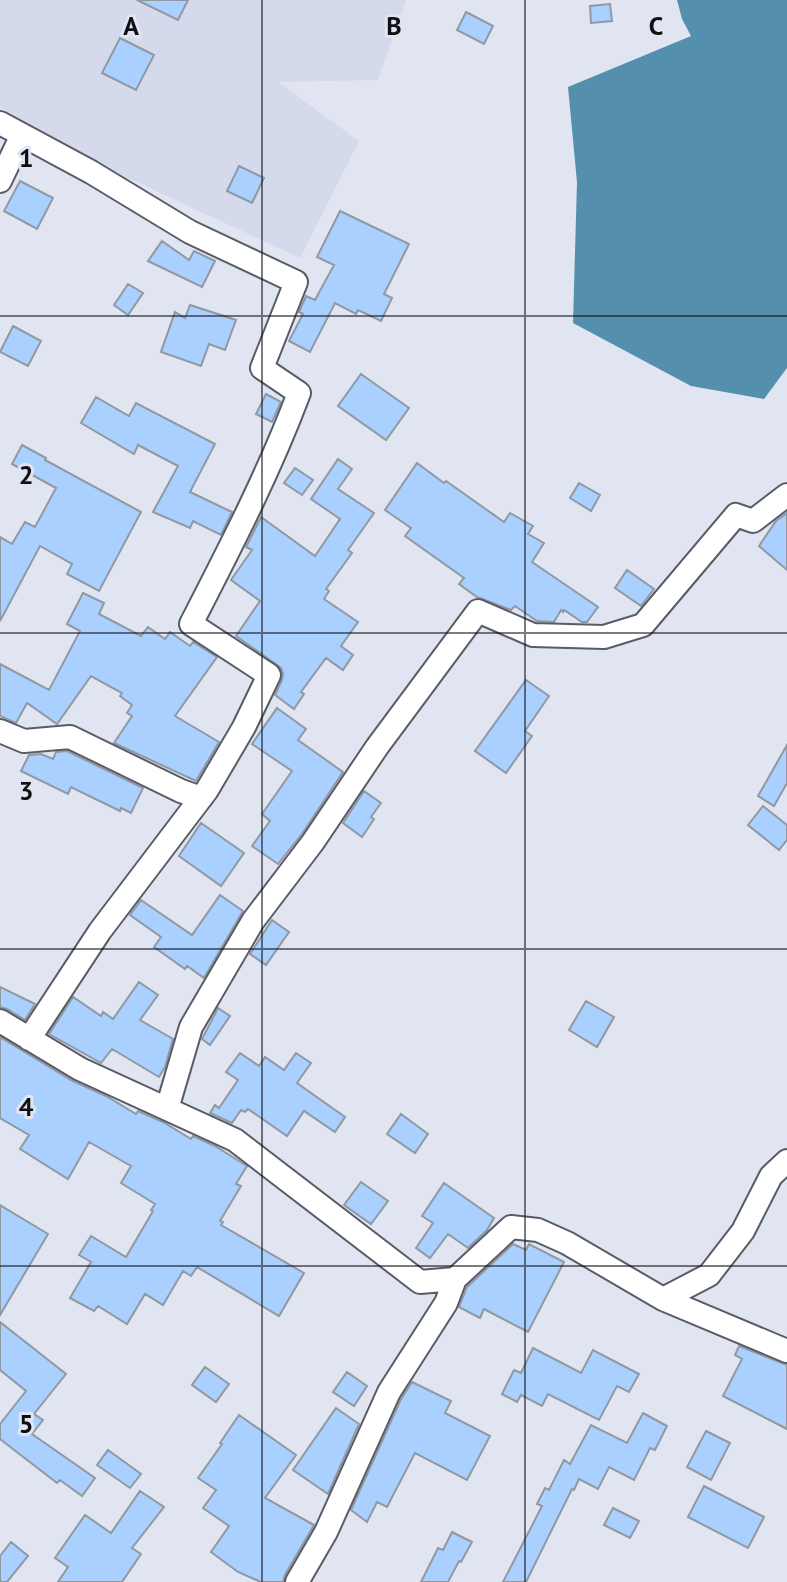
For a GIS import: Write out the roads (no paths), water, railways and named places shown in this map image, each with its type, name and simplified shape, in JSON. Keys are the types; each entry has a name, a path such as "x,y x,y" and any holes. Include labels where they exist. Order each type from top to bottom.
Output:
{"street":[{"path":"0,123 91,172 190,232 296,282 262,368 299,393 274,456 191,624 269,675 244,727 201,798 100,931 29,1039"},
{"path":"0,181 22,135"},
{"path":"167,1109 191,1027 253,921 478,611 533,635 604,637 643,625 736,515 753,521 787,495"},
{"path":"0,731 24,741 70,737 201,798"},
{"path":"0,1021 80,1069 235,1140 420,1282 455,1279"},
{"path":"663,1299 709,1275 743,1231 771,1176 787,1160"},
{"path":"297,1582 326,1532 389,1392 446,1303 455,1279 511,1227 538,1230 567,1243 663,1299 787,1351"}],"water":[{"path":"677,0 787,0 787,368 764,399 691,386 573,323 577,182 568,87 691,36"}]}
